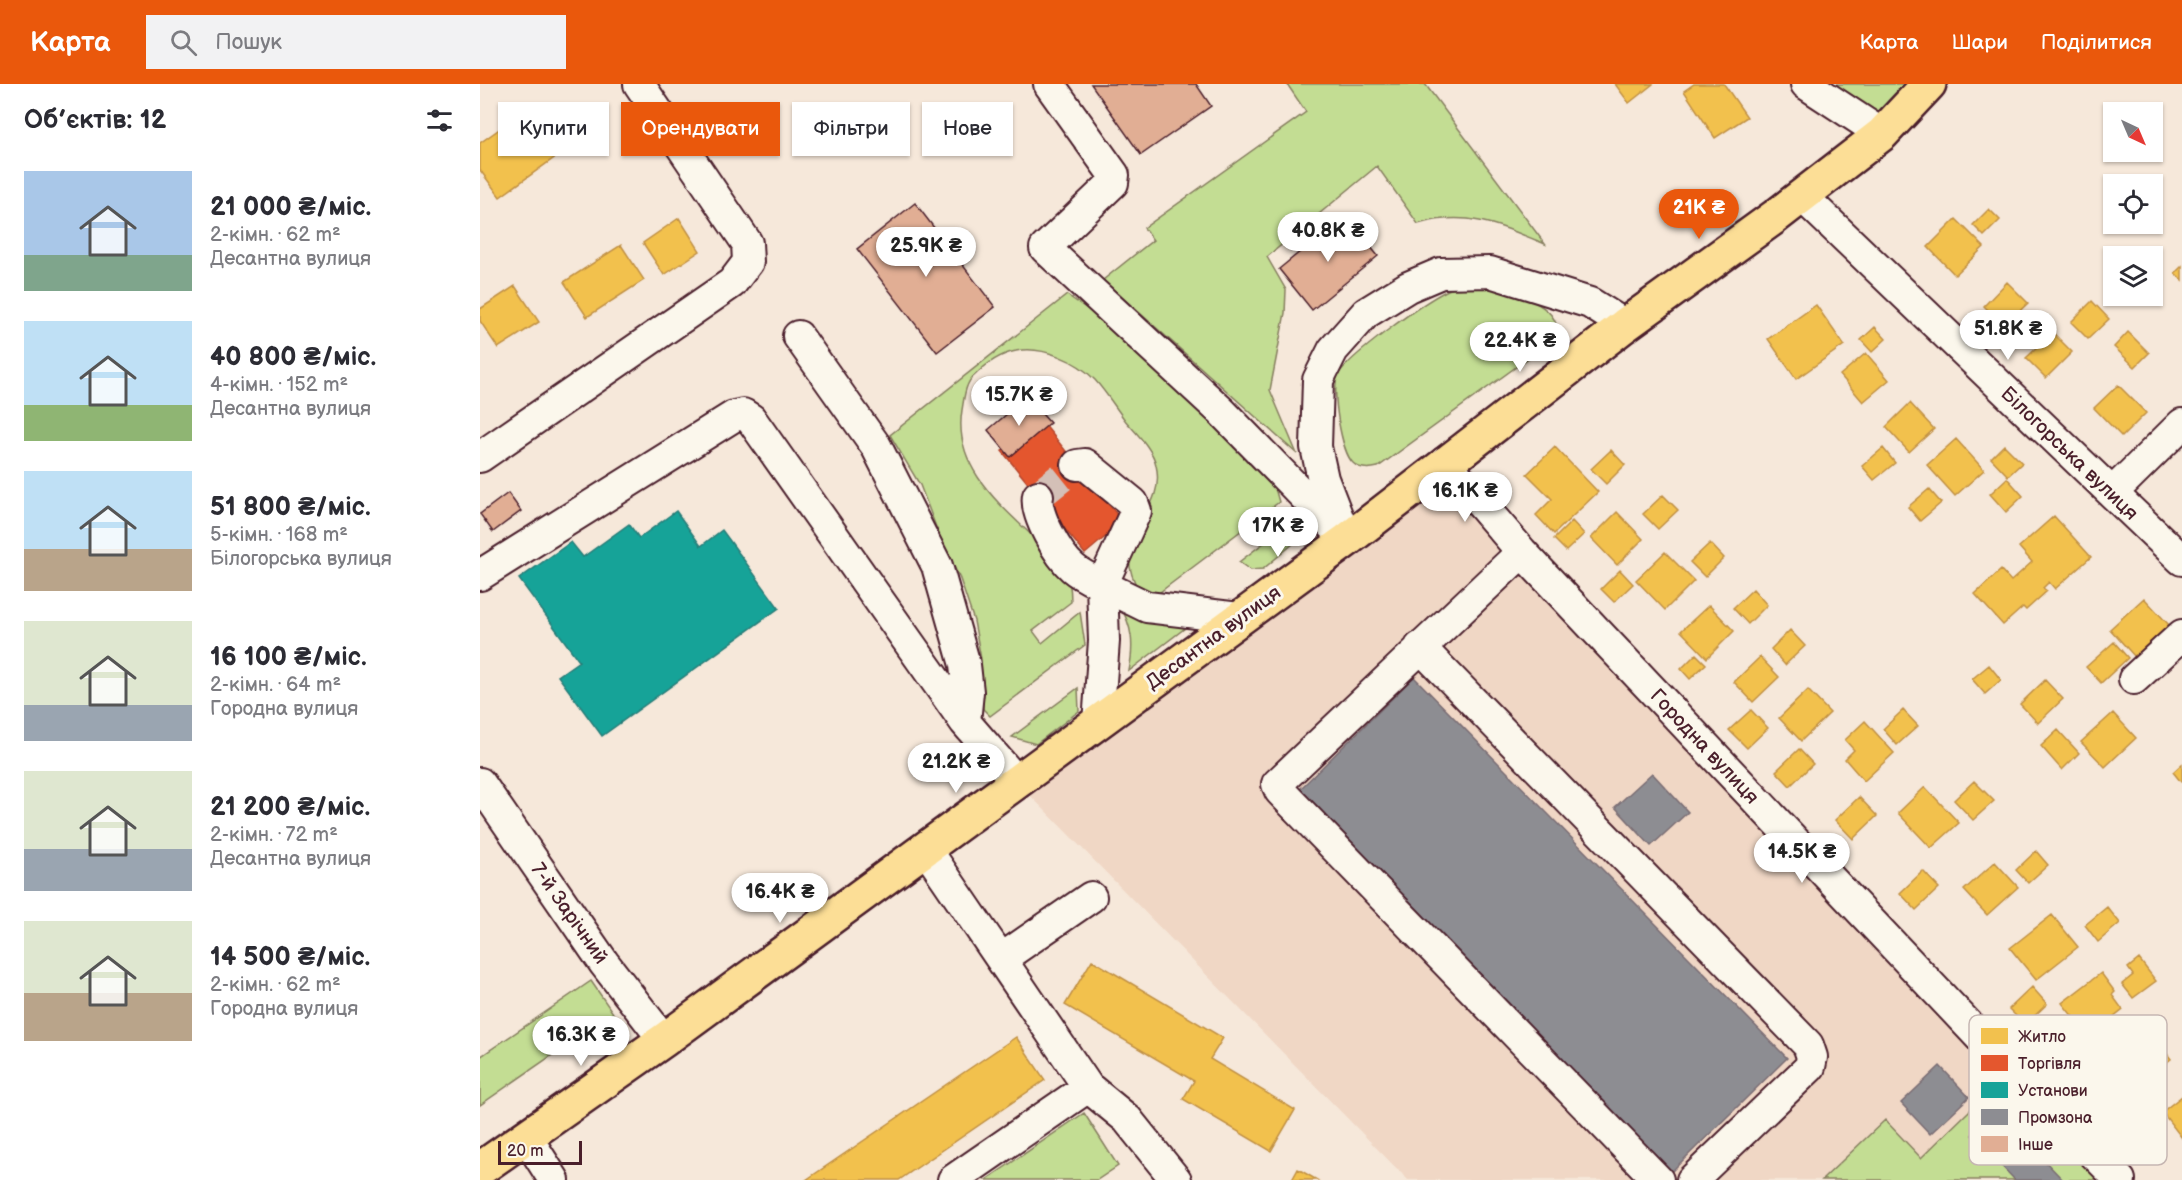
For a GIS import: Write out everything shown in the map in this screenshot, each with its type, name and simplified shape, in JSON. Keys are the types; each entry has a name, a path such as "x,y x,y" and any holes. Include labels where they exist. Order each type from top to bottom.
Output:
{"main road":[{"name":"Десантна вулиця","path":"480,1169 664,1040 1347,540 1625,325 1882,135 1929,84"}],"street":[{"path":"480,457 732,283 748,262 747,243 639,84"},
{"path":"1049,84 1114,175 1113,183 1045,248 1221,411 1347,540"},
{"path":"1815,87 1882,135"},
{"name":"Білогорська вулиця","path":"1802,196 2182,560"},
{"path":"1347,540 1323,479 1316,447 1318,380 1333,351 1366,313 1408,287 1441,273 1491,272 1590,303 1625,325"},
{"path":"798,336 876,446 938,566 965,665 968,693 965,722"},
{"path":"480,575 734,416 743,414 751,419 965,722 1017,782"},
{"path":"2112,493 2182,424"},
{"name":"Городна вулиця","path":"1445,462 1522,552 1969,1026"},
{"path":"1077,465 1085,464 1133,503 1136,511 1102,585 1104,640 1098,723"},
{"path":"1038,496 1039,512 1061,556 1074,569 1147,607 1239,618"},
{"path":"1522,552 1277,784 1280,791 1658,1180"},
{"path":"2134,679 2182,635"},
{"path":"1420,647 1808,1045 1812,1057 1810,1067 1692,1180"},
{"name":"7-й Зарічний","path":"480,783 608,969 664,1040"},
{"path":"926,849 1088,1087 1127,1119 1176,1180"},
{"path":"1001,959 1091,897"},
{"path":"952,1180 1088,1087"},
{"path":"526,1136 554,1180"},
{"name":"Городна вулиця","path":"2105,1165 2120,1180"}],"shaded area":[{"path":"1445,462 1969,1025 1969,1112 1921,1159 1885,1120 1822,1180 1408,1180 1017,782"}],"green space":[{"path":"1287,84 1425,84 1545,244 1498,226 1468,219 1436,220 1418,224 1377,166 1267,257 1286,290 1285,313 1270,390 1297,454 1103,280 1153,240 1144,228 1306,112"},
{"path":"1819,84 1929,84 1882,134"},
{"path":"1468,286 1504,291 1531,300 1551,315 1556,324 1556,338 1378,467 1359,467 1349,457 1341,434 1336,393 1338,375 1356,355 1421,306 1448,290"},
{"path":"1067,295 1113,327 1207,416 1275,488 1279,502 1156,595 1140,592 1131,572 1129,555 1133,540 1154,498 1157,482 1156,465 1148,447 1095,380 1069,361 1048,353 1026,350 1004,355 988,364 971,379 965,391 961,432 965,452 985,488 1060,562 1068,575 1071,602 1033,631 1042,643 1080,612 1085,645 990,716 983,709 981,659 974,621 960,579 939,535 920,485 890,435"},
{"path":"1300,515 1299,539 1263,569 1250,570 1239,562"},
{"path":"1119,604 1189,625 1129,671 1132,653 1130,628"},
{"path":"1078,688 1079,711 1036,744 1012,737"},
{"path":"591,981 613,1013 480,1105 480,1057"},
{"path":"1969,1111 1969,1165 2105,1165 2120,1180 1822,1180 1885,1120 1921,1158"},
{"path":"1084,1113 1118,1166 1097,1180 986,1180"}],"building: Житло":[{"path":"1615,84 1653,84 1629,103"},
{"path":"1694,84 1724,84 1747,117 1715,138 1684,91"},
{"path":"498,130 498,156 557,156 500,197 480,170 480,143"},
{"path":"1989,209 2000,220 1984,236 1973,225"},
{"path":"679,218 700,251 664,275 643,243"},
{"path":"1956,219 1984,247 1955,275 1928,247"},
{"path":"621,245 644,280 587,317 564,282"},
{"path":"2182,266 2182,280 2175,273"},
{"path":"2007,282 2028,303 2004,326 1984,306"},
{"path":"515,286 539,322 498,348 480,321 480,309"},
{"path":"2092,301 2109,319 2088,339 2071,322"},
{"path":"1816,305 1844,345 1796,379 1768,339"},
{"path":"1875,327 1886,339 1872,352 1861,340"},
{"path":"2128,332 2149,353 2135,367 2114,347"},
{"path":"2053,333 2072,352 2046,378 2026,358"},
{"path":"1866,353 1889,380 1863,402 1840,375"},
{"path":"2118,385 2146,413 2122,437 2094,408"},
{"path":"1910,403 1934,429 1909,452 1886,427"},
{"path":"1956,439 1984,470 1955,496 1927,465"},
{"path":"2004,445 2022,463 2008,476 1991,458"},
{"path":"1555,447 1598,492 1554,534 1536,515 1552,499 1527,474"},
{"path":"1883,448 1895,463 1874,480 1862,466"},
{"path":"1611,450 1625,465 1606,484 1591,469"},
{"path":"2007,478 2023,496 2006,512 1990,494"},
{"path":"1929,489 1941,503 1920,521 1908,507"},
{"path":"1663,495 1678,510 1658,529 1643,514"},
{"path":"1617,512 1643,539 1617,565 1591,538"},
{"path":"2054,516 2091,557 2055,589 2049,582 2043,588 2047,591 2026,610 2023,607 2003,625 1975,594 2001,570 2011,581 2032,562 2019,547"},
{"path":"1572,521 1584,534 1566,551 1554,539"},
{"path":"1710,543 1724,558 1705,577 1690,562"},
{"path":"1665,552 1694,581 1665,610 1636,580"},
{"path":"1620,570 1633,584 1614,602 1601,589"},
{"path":"1753,589 1767,605 1748,624 1733,608"},
{"path":"2144,598 2169,625 2135,657 2110,629"},
{"path":"1709,605 1734,631 1707,658 1681,631"},
{"path":"1790,630 1805,646 1785,665 1771,649"},
{"path":"2114,642 2128,658 2101,683 2086,667"},
{"path":"1696,654 1706,664 1690,679 1681,669"},
{"path":"1760,657 1779,677 1753,702 1734,682"},
{"path":"1989,665 2001,680 1985,694 1972,679"},
{"path":"2045,680 2063,699 2038,723 2020,704"},
{"path":"1808,690 1830,713 1801,741 1779,718"},
{"path":"1751,710 1768,728 1747,748 1729,730"},
{"path":"1903,710 1918,726 1897,745 1883,729"},
{"path":"2113,713 2136,738 2105,767 2081,742"},
{"path":"1865,721 1894,753 1864,781 1845,759 1854,750 1845,740"},
{"path":"2058,730 2079,753 2062,770 2041,746"},
{"path":"1799,749 1813,764 1790,786 1776,771"},
{"path":"2182,764 2182,782 2181,782 2173,772"},
{"path":"1974,781 1994,801 1973,820 1954,800"},
{"path":"1925,787 1959,823 1931,848 1898,813"},
{"path":"1859,797 1877,816 1853,839 1835,820"},
{"path":"2036,851 2048,865 2028,883 2016,870"},
{"path":"1995,862 2018,887 1987,915 1964,890"},
{"path":"1923,871 1939,888 1916,910 1900,893"},
{"path":"2107,907 2120,923 2098,942 2085,925"},
{"path":"2052,915 2078,947 2036,980 2010,948"},
{"path":"2139,959 2156,981 2133,998 2122,984 2133,975 2128,968"},
{"path":"1092,960 1223,1038 1210,1059 1295,1110 1271,1151 1183,1099 1194,1081 1065,1005"},
{"path":"2101,973 2115,992 2112,995 2123,1010 2117,1015 2072,1015 2062,1003"},
{"path":"2032,987 2047,1004 2035,1015 2015,1015 2009,1009"},
{"path":"1016,1037 1045,1080 899,1180 806,1180"},
{"path":"2182,1096 2182,1138 2167,1118 2167,1108"},
{"path":"1298,1169 1317,1180 1292,1180"}],"building: Торгівля":[{"path":"1040,419 1123,522 1085,554 1002,451"}],"building: Установи":[{"path":"676,511 701,546 722,530 779,608 602,736 558,676 579,661 519,579 571,542 583,557 629,524 639,538"}],"building: Промзона":[{"path":"1414,677 1787,1058 1671,1172 1299,790"},
{"path":"1652,773 1688,812 1651,846 1615,807"},
{"path":"1940,1066 1969,1097 1930,1134 1901,1103"},
{"path":"2001,1165 2049,1165 2063,1180 2015,1180"}],"building: Інше":[{"path":"1091,84 1196,84 1211,106 1141,155"},
{"path":"915,203 995,307 937,352 857,249"},
{"path":"1345,215 1378,256 1312,310 1279,269"},
{"path":"1027,397 1050,423 1010,457 988,430"},
{"path":"508,493 521,511 493,532 480,514"}],"tunnel":[{"path":"1038,496 1077,465"}]}
